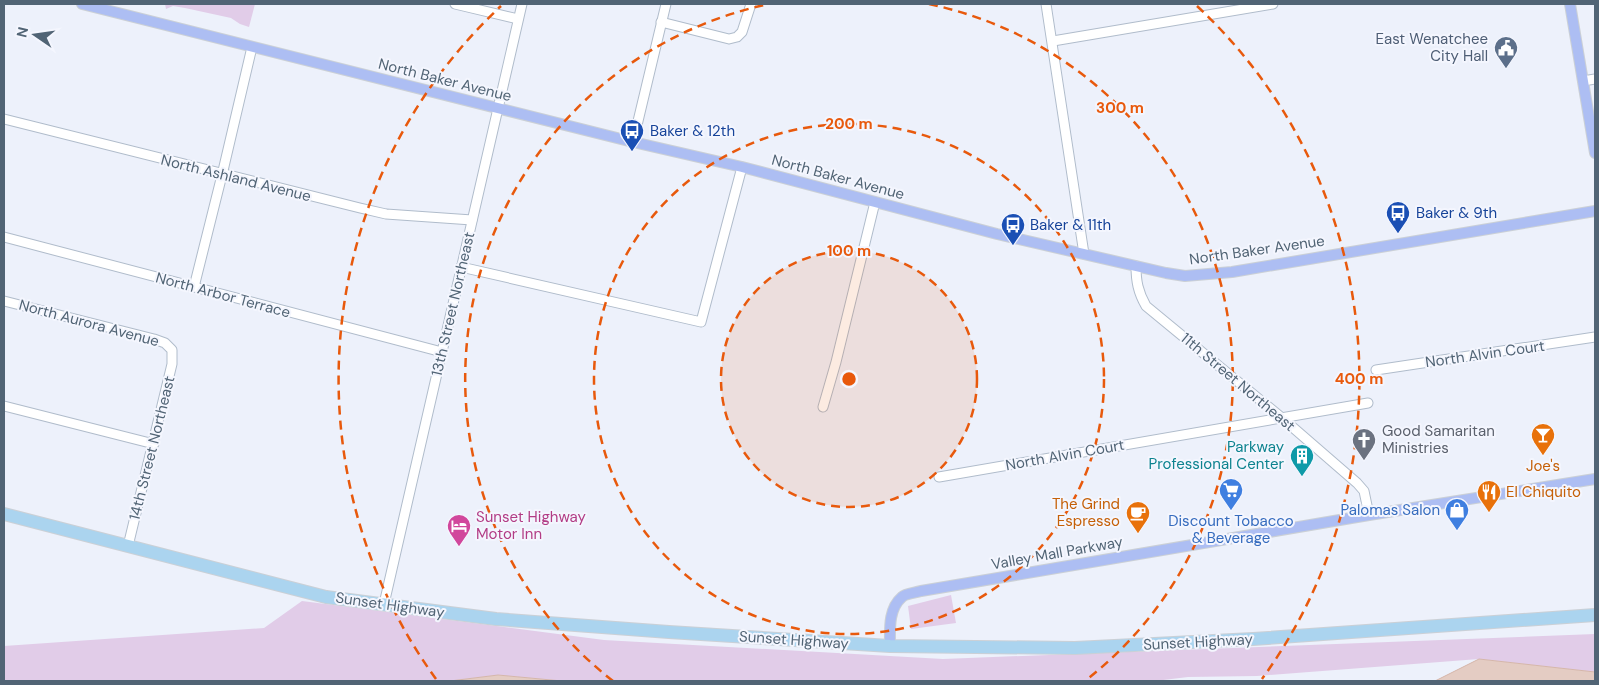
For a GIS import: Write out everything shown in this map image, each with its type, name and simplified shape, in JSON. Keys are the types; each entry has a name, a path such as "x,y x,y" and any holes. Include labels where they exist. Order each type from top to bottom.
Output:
{"highway":[{"name":"Sunset Highway","path":"4,514 326,597 496,619 890,646 1075,648 1252,639 1595,615"}],"main road":[{"name":"North Baker Avenue","path":"82,4 633,142 742,167 997,234 1185,276 1232,272 1595,211"},
{"path":"1570,4 1595,152"},
{"name":"Valley Mall Parkway","path":"890,646 890,624 894,606 903,596 1369,514 1595,479"}],"street":[{"path":"455,4 518,19"},
{"name":"13th Street Northeast","path":"384,604 522,4"},
{"path":"633,142 666,4"},
{"path":"661,22 729,39 737,37 742,32 751,4"},
{"path":"1046,4 1084,254"},
{"path":"1053,41 1272,4"},
{"path":"194,287 252,47"},
{"path":"1583,81 1595,79"},
{"name":"North Ashland Avenue","path":"4,119 222,175 386,214 472,220"},
{"path":"461,267 701,322 742,167"},
{"path":"823,407 836,362 875,202"},
{"name":"North Arbor Terrace","path":"4,237 442,352"},
{"name":"11th Street Northeast","path":"1136,266 1136,282 1140,296 1146,306 1282,418 1357,483 1364,491 1369,514"},
{"name":"North Aurora Avenue","path":"4,301 154,339 166,344 172,350"},
{"name":"North Alvin Court","path":"1376,370 1595,337"},
{"name":"14th Street Northeast","path":"128,546 172,364 172,350"},
{"name":"North Alvin Court","path":"939,477 1368,402"},
{"path":"4,406 154,444"}],"shaded area":[{"path":"165,4 255,4 249,27 231,18 185,8 173,6 166,9"},
{"path":"951,595 956,623 911,629 908,606"},
{"path":"302,601 604,640 943,659 1595,634 1595,672 1479,659 1257,676 1188,677 1155,681 562,681 498,675 450,681 4,681 4,646 264,628"},
{"path":"1479,659 1595,672 1595,681 1435,681"},
{"path":"498,675 562,681 450,681"}],"place":[{"name":"East Wenatchee City Hall","path":"1506,69"},
{"name":"Baker & 12th","path":"632,152"},
{"name":"Baker & 9th","path":"1398,234"},
{"name":"Baker & 11th","path":"1013,246"},
{"name":"Joe's","path":"1543,456"},
{"name":"Good Samaritan Ministries","path":"1364,461"},
{"name":"Parkway Professional Center","path":"1302,477"},
{"name":"Discount Tobacco & Beverage","path":"1231,511"},
{"name":"El Chiquito","path":"1489,513"},
{"name":"Palomas Salon","path":"1457,531"},
{"name":"The Grind Espresso","path":"1138,534"},
{"name":"Sunset Highway Motor Inn","path":"459,547"}]}
